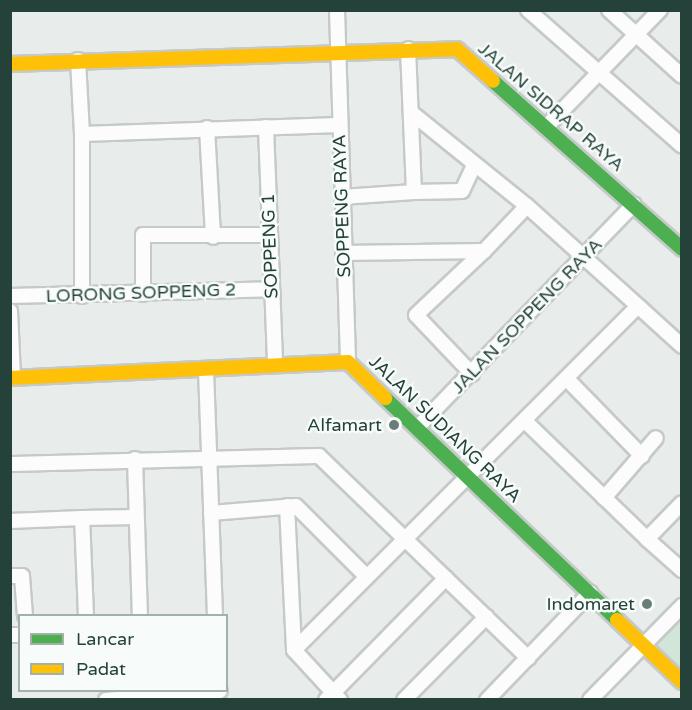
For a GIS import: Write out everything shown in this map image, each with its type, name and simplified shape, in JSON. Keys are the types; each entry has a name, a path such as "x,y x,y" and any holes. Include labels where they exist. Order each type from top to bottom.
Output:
{"street":[{"name":"SOPPENG RAYA","path":"338,10 339,125 348,362"},
{"path":"528,10 681,146"},
{"path":"609,10 681,76"},
{"path":"548,125 660,10"},
{"path":"408,49 413,114 414,192"},
{"name":"JALAN SIDRAP RAYA","path":"10,64 339,50 457,49 548,125 681,249"},
{"path":"78,60 82,134 82,296"},
{"path":"413,114 527,206 681,346"},
{"path":"82,134 339,125"},
{"name":"SOPPENG 1","path":"266,127 275,365"},
{"path":"207,128 213,237"},
{"path":"342,197 462,191 474,165"},
{"name":"JALAN SOPPENG RAYA","path":"418,427 472,374 634,204"},
{"path":"472,374 416,315 484,251 527,206"},
{"path":"143,294 141,236 270,235"},
{"path":"343,253 484,251"},
{"name":"LORONG SOPPENG 2","path":"10,296 82,296 271,289"},
{"path":"294,650 467,475 483,466 638,306"},
{"path":"10,311 12,378"},
{"name":"JALAN SUDIANG RAYA","path":"12,378 348,362 644,642 681,682"},
{"path":"206,370 215,614"},
{"path":"567,380 642,456"},
{"path":"526,422 681,570"},
{"path":"604,498 656,438"},
{"path":"10,464 209,457 319,456 528,658"},
{"path":"135,459 140,614"},
{"path":"647,539 681,503"},
{"path":"287,506 294,650 333,697 446,578"},
{"path":"211,513 296,506 367,578"},
{"path":"82,518 86,614"},
{"path":"10,521 136,518"},
{"path":"10,576 22,576 25,614"},
{"path":"486,699 590,593"},
{"path":"590,699 681,606"},
{"path":"404,699 486,617"},
{"path":"106,699 205,692"}],"green space":[{"path":"681,606 681,682 644,642"}],"traffic: fast":[{"path":"493,81 682,249"},
{"path":"385,398 617,620"}],"traffic: slow":[{"path":"10,64 457,49 493,81"},
{"path":"10,378 348,362 385,398"},
{"path":"617,620 682,682"}],"place":[{"name":"Alfamart","path":"394,425"},
{"name":"Indomaret","path":"647,604"}]}
